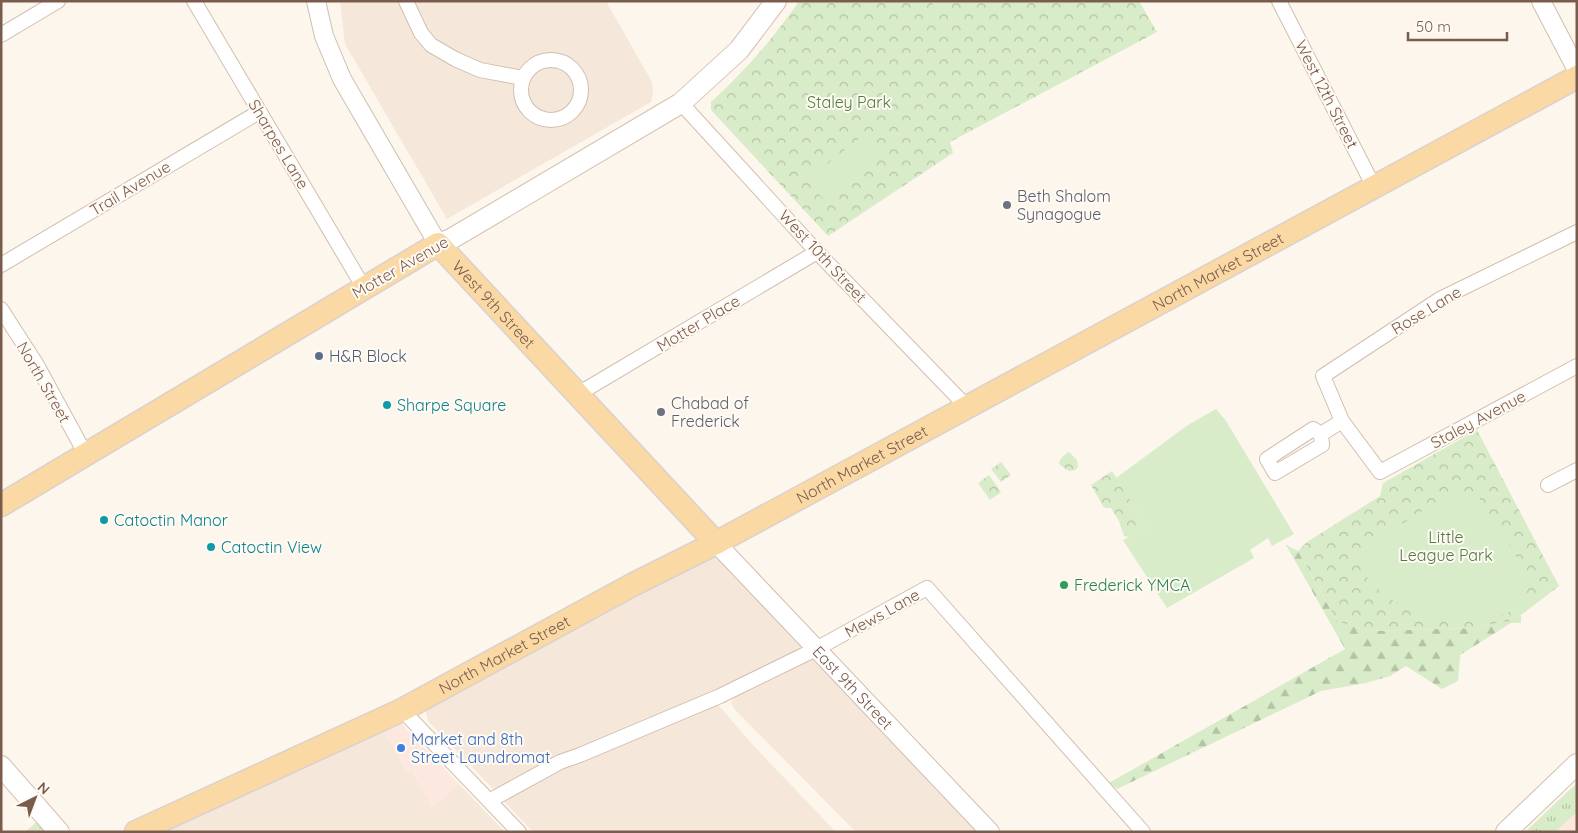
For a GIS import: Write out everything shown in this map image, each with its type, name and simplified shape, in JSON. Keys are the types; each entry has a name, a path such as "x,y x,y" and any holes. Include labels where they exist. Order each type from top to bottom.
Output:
{"main road":[{"name":"Motter Avenue","path":"1,505 438,244 451,239 681,103 739,50 776,1"},
{"name":"North Market Street","path":"136,832 402,710 1577,77"},
{"name":"West 9th Street","path":"438,244 716,542"},
{"path":"1506,832 1577,764"},
{"path":"1,766 59,832"}],"street":[{"path":"1,35 58,1"},
{"name":"Sharpes Lane","path":"194,1 364,288"},
{"name":"West 9th Street","path":"316,1 324,36 342,79 438,244"},
{"path":"406,1 421,33 431,45 455,59 480,70 523,78"},
{"name":"West 12th Street","path":"1279,1 1374,187"},
{"path":"1541,1 1577,70"},
{"path":"554,60 564,63 572,68 578,76 581,85 581,95 578,104 572,113 563,118 553,120 538,117 526,108 522,99 521,88 523,78 528,70 536,64 554,60"},
{"name":"West 10th Street","path":"681,103 818,252 967,407"},
{"name":"Trail Avenue","path":"1,264 259,112"},
{"name":"Rose Lane","path":"1342,421 1324,376 1440,299 1577,232"},
{"name":"Motter Place","path":"578,394 818,252"},
{"name":"North Street","path":"1,310 36,365 86,455"},
{"name":"Staley Avenue","path":"1342,421 1380,472 1577,366"},
{"path":"1321,434 1342,421"},
{"path":"1548,485 1577,470"},
{"name":"East 9th Street","path":"716,542 990,832"},
{"name":"Mews Lane","path":"489,801 560,762 720,696 816,649 927,588 1143,832"},
{"path":"402,710 518,832"}],"shaded area":[{"path":"340,1 606,1 652,82 651,102 447,219 345,44"},
{"path":"715,554 802,645 799,649 724,688 677,706 636,728 497,793 428,721 425,708"},
{"path":"811,654 982,832 856,832 735,710 731,703 735,695"},
{"path":"715,701 752,744 836,832 533,832 502,799 556,766"},
{"path":"400,722 459,784 432,807 412,770 406,772 383,729"},
{"path":"383,729 407,772 412,770 432,807 459,784 505,832 150,832"},
{"path":"1577,811 1577,832 1555,832"}],"green space":[{"name":"Staley Park","path":"799,1 1139,1 1157,32 950,142 953,153 828,236 711,110 711,102 758,54"},
{"path":"931,1 956,1 937,13"},
{"path":"862,136 881,159 827,203 807,180"},
{"path":"1216,409 1226,421 1294,534 1272,546 1268,538 1250,550 1254,558 1167,608 1123,540 1147,527 1116,478 1188,425"},
{"name":"Little League Park","path":"1477,430 1559,586 1521,615 1475,628 1367,631 1337,621 1298,551 1307,542 1380,496 1383,483"},
{"path":"1069,452 1077,460 1078,467 1075,470 1069,471 1060,465 1059,462"},
{"path":"1001,462 1011,475 1001,482 991,469"},
{"path":"1112,471 1147,527 1129,537 1124,536 1119,521 1111,508 1103,506 1091,485"},
{"path":"989,475 1001,492 990,500 978,483"},
{"path":"1453,491 1477,495 1502,532 1531,583 1524,598 1527,603 1493,618 1457,622 1422,615 1405,608 1389,598 1365,575 1360,564 1361,551"},
{"path":"1286,545 1298,551 1337,621 1367,631 1475,628 1521,615 1521,623 1511,623 1460,655 1458,681 1442,689 1406,666 1390,676 1366,683 1321,691 1117,789 1109,783 1345,649"},
{"path":"1577,783 1577,812 1555,832 1525,832"},
{"path":"40,819 53,832 25,832"}],"place":[{"name":"Beth Shalom Synagogue","path":"1007,205"},
{"name":"H&R Block","path":"319,356"},
{"name":"Sharpe Square","path":"387,405"},
{"name":"Chabad of Frederick","path":"661,412"},
{"name":"Catoctin Manor","path":"104,520"},
{"name":"Catoctin View","path":"211,547"},
{"name":"Frederick YMCA","path":"1064,585"},
{"name":"Market and 8th Street Laundromat","path":"401,748"}]}
